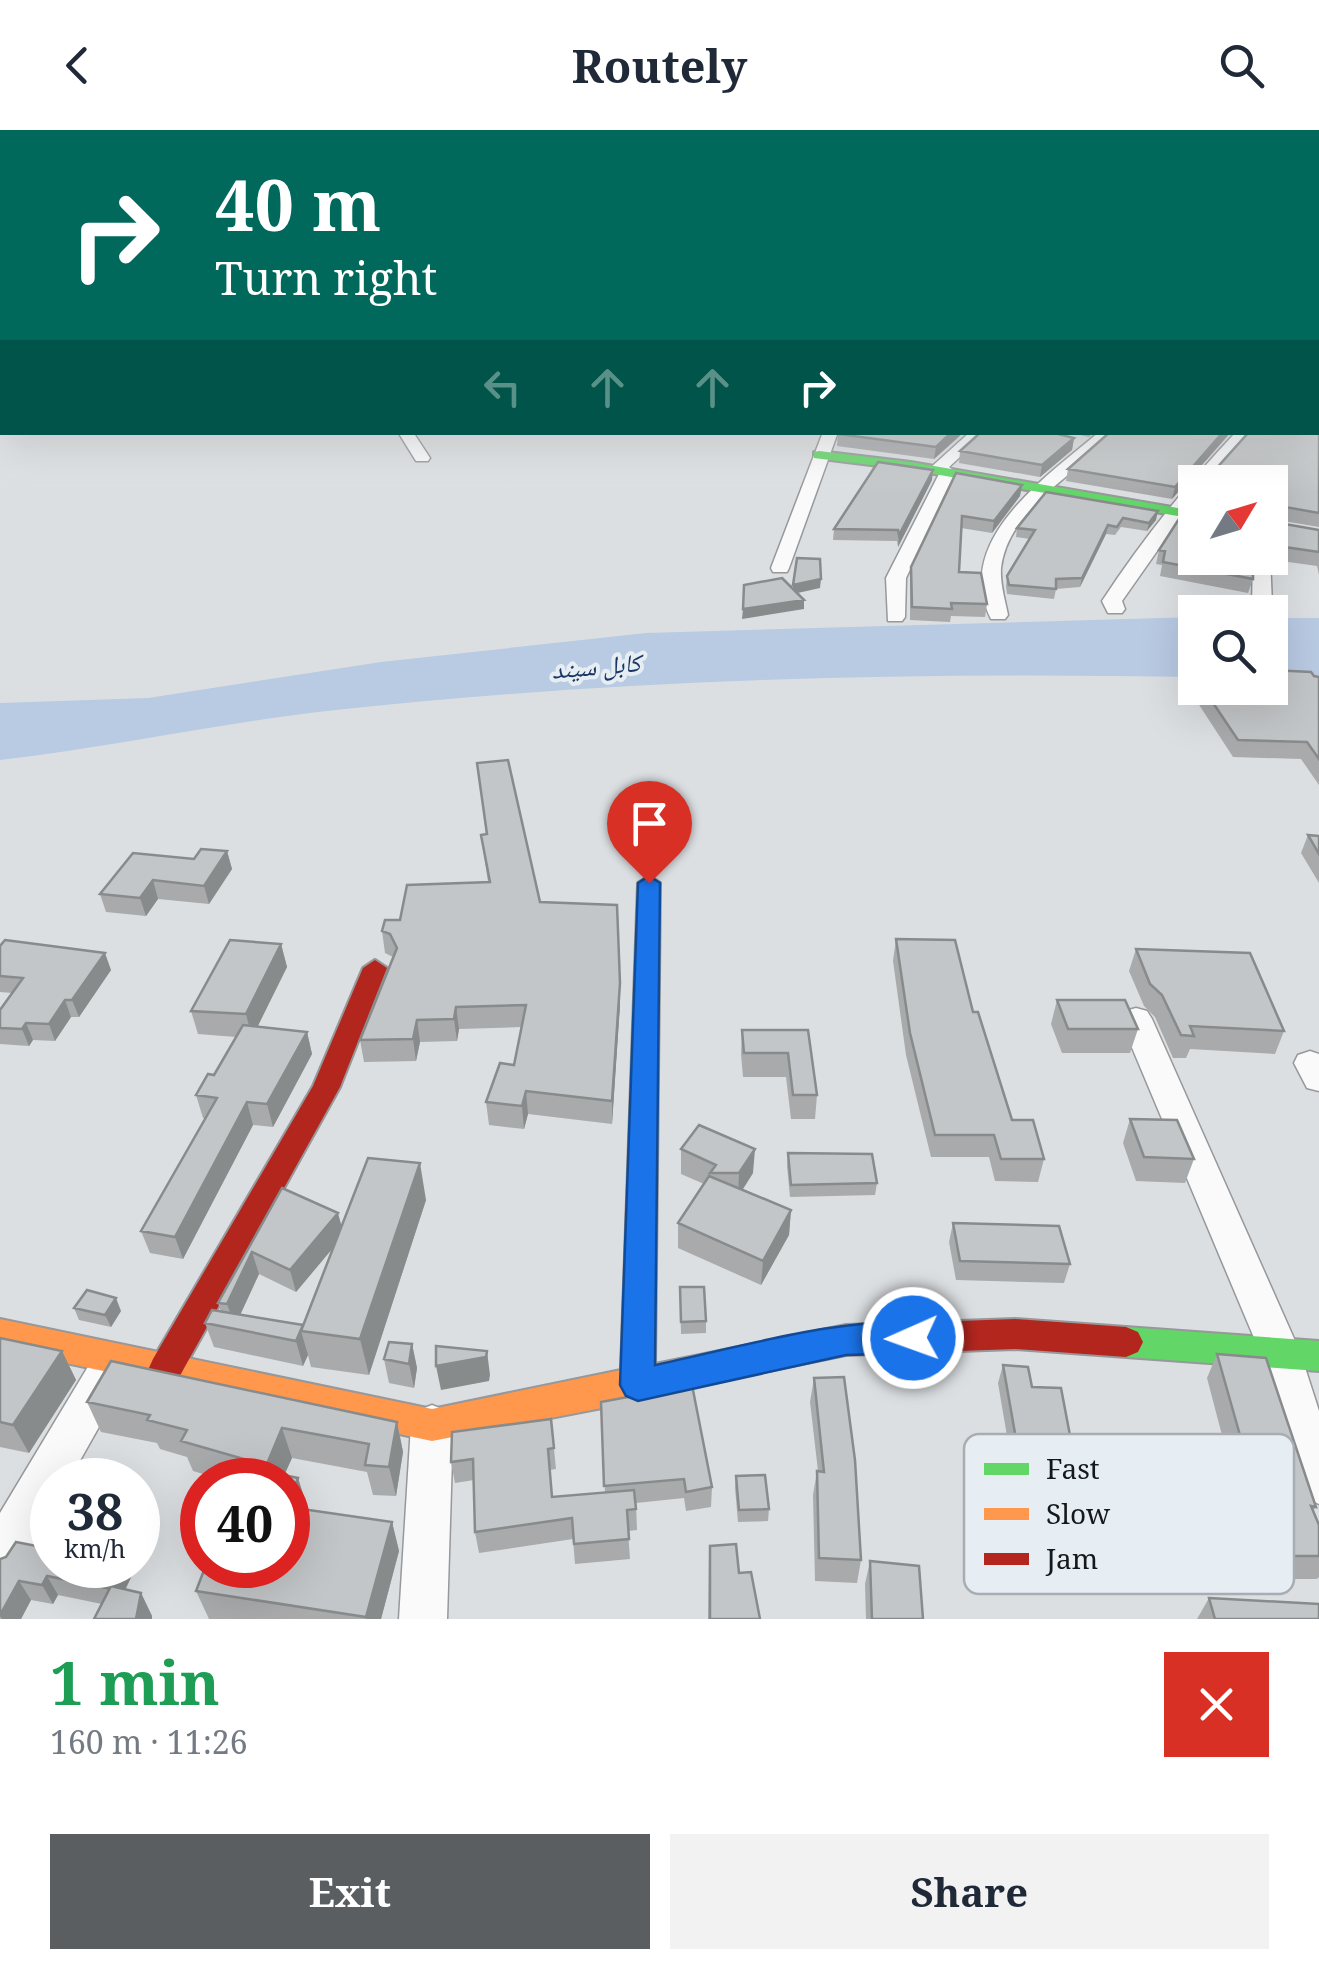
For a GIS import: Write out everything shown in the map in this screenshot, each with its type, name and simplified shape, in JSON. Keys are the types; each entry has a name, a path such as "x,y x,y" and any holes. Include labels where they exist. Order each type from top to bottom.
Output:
{"street":[{"path":"407,435 422,458"},
{"path":"780,568 829,435"},
{"path":"895,617 896,578 942,471 977,435"},
{"path":"998,615 992,565 1000,542 1084,444 1103,435"},
{"path":"1214,465 1242,435"},
{"path":"819,455 942,471 1178,512"},
{"path":"1116,610 1112,601 1178,521"},
{"path":"638,1385 649,883"},
{"path":"165,1370 326,1087 375,968"},
{"path":"1136,1019 1299,1354 1319,1482"},
{"path":"0,1334 432,1425 846,1340 1014,1334 1299,1354"},
{"path":"0,1557 116,1358"},
{"path":"423,1619 432,1425"}],"water":[{"name":"کابل سيند","path":"1178,617 1178,677 872,677 551,691 294,715 0,760 0,703 148,698 381,662 646,633"},
{"path":"1288,618 1319,618 1319,679 1288,678"}],"building":[{"path":"846,435 949,435 936,447"},
{"path":"978,435 1074,438 1042,465 960,451"},
{"path":"1107,435 1220,435 1194,465 1178,465 1175,487 1068,469"},
{"path":"1246,435 1319,435 1319,513 1288,507 1288,465 1219,465"},
{"path":"878,462 933,470 899,535 898,530 834,529"},
{"path":"956,473 1022,485 994,521 962,516 959,572 981,573 987,604 951,603 952,609 912,607 911,567"},
{"path":"1046,492 1158,511 1149,523 1123,518 1117,527 1108,525 1082,578 1056,579 1056,589 1009,585 1007,576 1035,530 1017,528"},
{"path":"1178,520 1178,565 1163,562 1165,551 1159,550"},
{"path":"1288,525 1319,530 1319,552 1288,547"},
{"path":"797,558 820,559 821,579 793,585"},
{"path":"782,578 804,600 743,609 744,585"},
{"path":"1288,671 1311,672 1319,677 1319,759 1307,742 1238,740 1214,705 1288,705"},
{"path":"508,760 540,902 617,905 620,983 612,1101 526,1091 522,1106 486,1102 500,1063 514,1065 526,1005 456,1007 454,1019 417,1020 413,1039 360,1040 397,948 390,934 382,931 385,920 400,920 407,885 490,882 481,835 487,834 477,763"},
{"path":"1308,835 1319,836 1319,854"},
{"path":"201,849 227,851 204,886 153,880 140,898 100,894 133,853 194,859"},
{"path":"896,939 955,940 973,1012 978,1012 1012,1120 1033,1120 1044,1159 1001,1159 994,1135 935,1135 910,1033"},
{"path":"5,940 105,953 72,1000 65,1000 49,1024 0,1028 0,1010 23,978 0,976 0,946"},
{"path":"230,940 281,944 246,1014 191,1011"},
{"path":"1136,949 1250,953 1284,1031 1190,1026 1194,1036 1181,1035 1162,995 1150,984"},
{"path":"1057,1000 1125,1000 1138,1029 1068,1029"},
{"path":"243,1025 307,1032 267,1104 247,1102 175,1237 141,1231 217,1098 196,1095 208,1074 214,1075"},
{"path":"742,1030 808,1030 817,1095 793,1095 788,1053 744,1053"},
{"path":"1130,1119 1177,1120 1194,1159 1144,1157"},
{"path":"699,1125 755,1149 739,1173 710,1173 716,1165 681,1149"},
{"path":"788,1153 872,1154 877,1183 791,1185"},
{"path":"368,1158 420,1163 360,1339 301,1331"},
{"path":"709,1176 791,1210 763,1261 678,1223"},
{"path":"282,1188 338,1213 290,1270 252,1252 227,1304 218,1303"},
{"path":"953,1223 1059,1226 1070,1264 960,1261"},
{"path":"680,1287 704,1287 706,1321 681,1322"},
{"path":"87,1290 116,1298 105,1315 74,1308"},
{"path":"212,1310 303,1325 296,1341 205,1323"},
{"path":"0,1338 62,1351 13,1425 0,1422"},
{"path":"389,1342 412,1344 409,1364 384,1359"},
{"path":"436,1346 487,1351 486,1357 436,1366"},
{"path":"1217,1354 1266,1358 1292,1434 1240,1434"},
{"path":"111,1361 397,1422 389,1467 365,1465 369,1444 282,1428 269,1458 240,1458 181,1441 187,1430 147,1420 150,1415 87,1402"},
{"path":"1003,1365 1028,1367 1032,1387 1061,1388 1070,1434 1015,1434"},
{"path":"844,1377 855,1460 861,1560 819,1558 817,1471 824,1472 814,1378"},
{"path":"692,1385 712,1487 686,1492 684,1479 604,1486 601,1402"},
{"path":"551,1419 554,1448 548,1449 552,1497 634,1490 636,1509 627,1510 629,1539 574,1544 572,1518 475,1532 473,1459 451,1462 452,1432"},
{"path":"1294,1441 1316,1507 1311,1506 1319,1525 1319,1556 1294,1556"},
{"path":"765,1475 769,1509 739,1510 736,1476"},
{"path":"310,1510 392,1522 366,1617 196,1591 310,1588"},
{"path":"16,1542 30,1545 30,1583 19,1581 0,1615 0,1559"},
{"path":"736,1544 739,1573 751,1572 760,1619 710,1619 710,1546"},
{"path":"870,1561 919,1566 923,1619 872,1619"},
{"path":"110,1588 141,1593 136,1619 94,1619"},
{"path":"1209,1598 1319,1604 1319,1619 1215,1619"}],"traffic: fast":[{"path":"819,455 911,466 1178,512"},
{"path":"1126,1342 1319,1356"}],"traffic: slow":[{"path":"638,1385 649,883"},
{"path":"0,1334 432,1425 680,1374"}],"traffic: jam":[{"path":"165,1370 326,1087 375,968"},
{"path":"680,1374 846,1340 1015,1334 1126,1342"}],"route":[{"path":"649,883 638,1385 846,1340 913,1338"}]}
